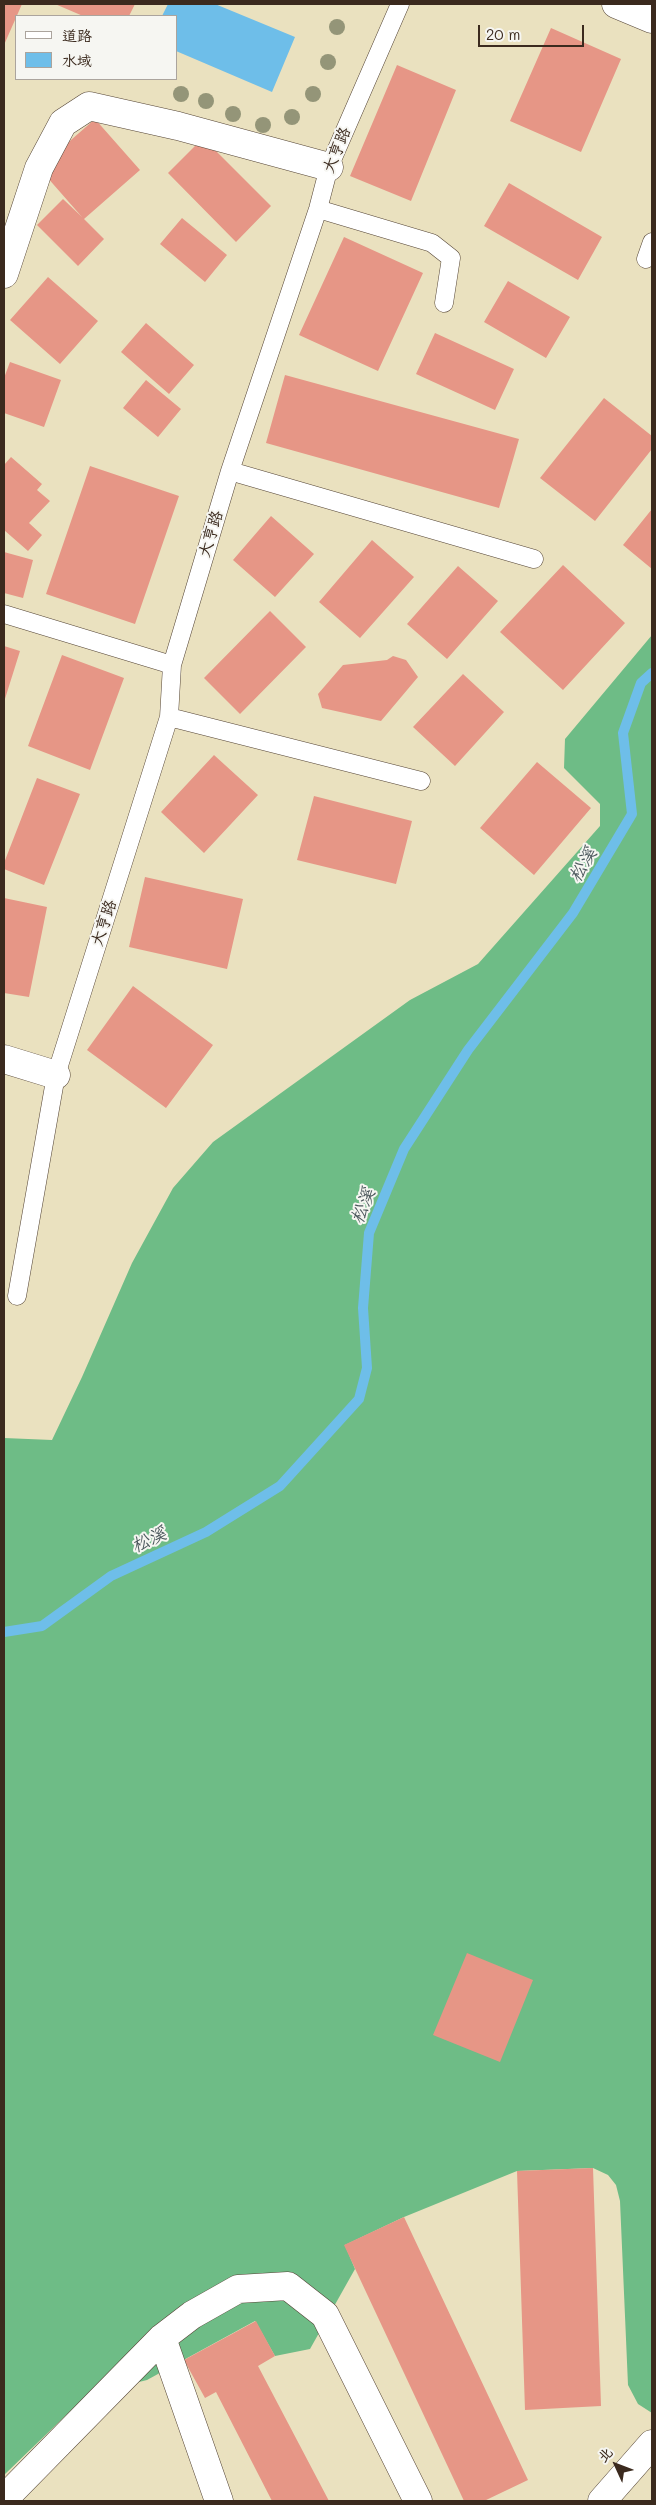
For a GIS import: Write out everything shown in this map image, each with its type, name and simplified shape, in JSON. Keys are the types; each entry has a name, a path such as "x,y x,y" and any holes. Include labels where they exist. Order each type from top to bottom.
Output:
{"street":[{"path":"616,4 652,19"},
{"path":"4,274 39,168 64,123 89,106 178,126 329,167"},
{"path":"4,1059 56,1075"},
{"path":"4,2499 162,2338 192,2315 238,2289 288,2286 325,2315 418,2501"},
{"path":"162,2338 219,2501"},
{"path":"602,2501 652,2444"}],"lane":[{"name":"大亨路","path":"16,1296 56,1075 170,717 172,665 230,471 318,209 329,167 400,4"},
{"path":"318,209 432,243 451,258 444,302"},
{"path":"646,259 652,242"},
{"path":"230,471 534,559"},
{"path":"4,614 172,665"},
{"path":"170,717 421,781"}],"green space":[{"path":"652,635 652,2413 638,2404 628,2385 620,2201 616,2185 608,2175 593,2168 517,2171 404,2217 345,2245 355,2269 310,2349 275,2356 255,2321 147,2380 87,2395 4,2475 4,1438 52,1440 132,1263 173,1188 213,1142 410,1000 478,964 600,826 600,804 564,768 565,739"}],"water":[{"path":"168,4 215,4 295,37 272,92 178,52 178,15 162,15"}],"building":[{"path":"4,4 22,4 17,15 15,15 15,20 4,45"},
{"path":"55,4 135,4 130,15 81,15"},
{"path":"551,28 621,59 581,152 510,121"},
{"path":"397,65 456,90 411,201 350,176"},
{"path":"95,119 140,170 84,219 104,239 78,266 37,225 63,199 82,217 39,168"},
{"path":"203,138 271,206 236,242 168,173"},
{"path":"509,183 602,237 578,280 484,226"},
{"path":"182,218 227,255 205,282 160,244"},
{"path":"344,237 423,273 378,371 299,335"},
{"path":"48,277 98,321 60,364 10,320"},
{"path":"508,281 570,317 546,358 484,322"},
{"path":"146,323 194,365 169,394 121,352"},
{"path":"435,333 514,369 495,410 416,374"},
{"path":"10,362 61,380 44,427 4,413 4,378"},
{"path":"285,375 519,439 499,508 266,443"},
{"path":"146,380 181,409 158,437 123,408"},
{"path":"604,398 652,436 652,449 595,521 540,478"},
{"path":"11,457 42,484 37,490 50,501 29,523 42,535 28,551 4,530 4,465"},
{"path":"90,466 179,496 135,624 46,594"},
{"path":"652,509 652,569 623,545"},
{"path":"271,516 314,554 275,597 233,560"},
{"path":"372,540 414,577 360,638 319,602"},
{"path":"4,552 33,560 23,598 4,593"},
{"path":"563,565 625,623 563,690 500,632"},
{"path":"458,566 498,601 447,659 407,624"},
{"path":"270,611 306,647 240,714 204,678"},
{"path":"4,646 20,651 4,702"},
{"path":"62,655 124,678 90,770 28,746"},
{"path":"393,656 406,660 418,677 381,721 322,708 318,694 343,665 387,660"},
{"path":"463,674 504,712 455,766 413,727"},
{"path":"214,755 258,795 204,853 161,812"},
{"path":"537,762 591,808 534,875 480,828"},
{"path":"37,778 80,794 44,885 4,869 4,863"},
{"path":"314,796 412,821 396,884 297,860"},
{"path":"145,877 243,899 227,969 129,947"},
{"path":"4,898 47,907 29,997 4,993"},
{"path":"133,986 213,1045 166,1108 87,1050"},
{"path":"467,1953 533,1980 500,2062 433,2035"},
{"path":"593,2168 601,2406 525,2410 517,2171"},
{"path":"404,2217 528,2480 484,2501 464,2501 344,2245"},
{"path":"256,2321 275,2356 258,2366 329,2501 272,2501 216,2392 205,2398 184,2360"}],"waterway":[{"name":"松溪","path":"4,1632 42,1626 111,1576 206,1532 280,1486 359,1399 367,1368 363,1308 369,1233 404,1149 468,1050 573,913 632,814 623,733 641,683 652,673"}]}
